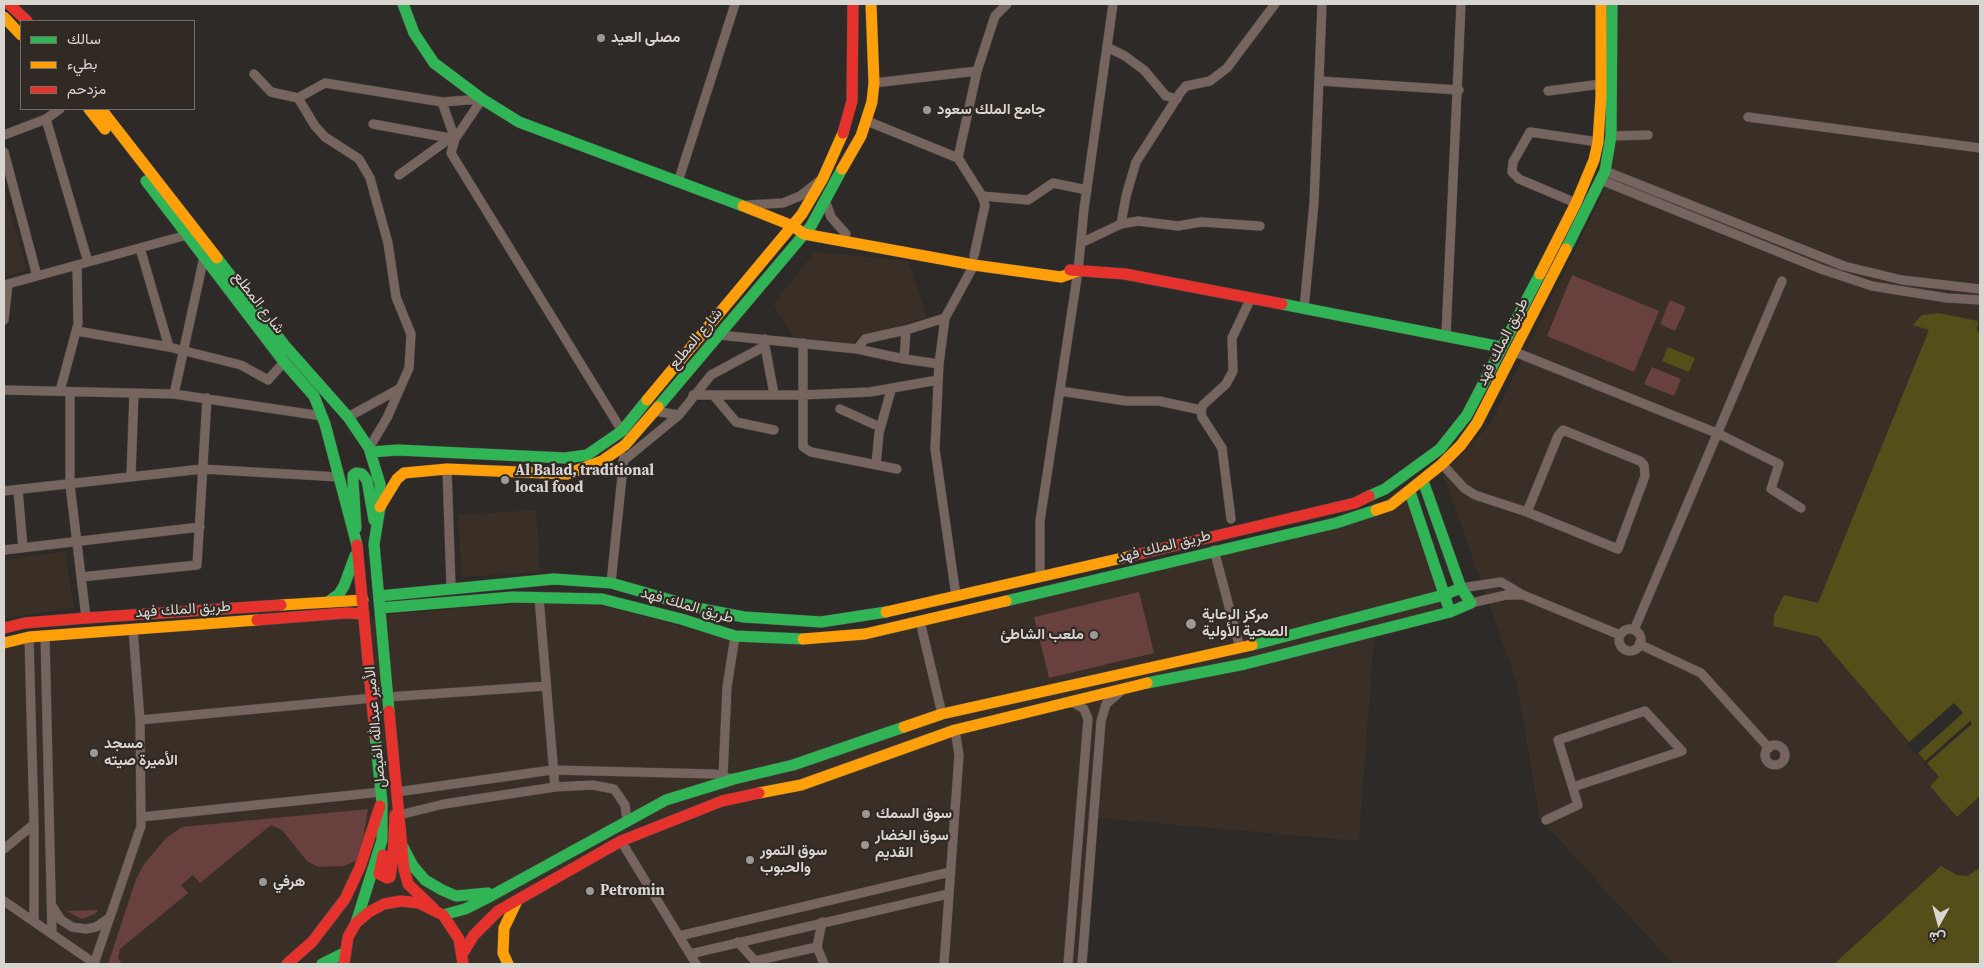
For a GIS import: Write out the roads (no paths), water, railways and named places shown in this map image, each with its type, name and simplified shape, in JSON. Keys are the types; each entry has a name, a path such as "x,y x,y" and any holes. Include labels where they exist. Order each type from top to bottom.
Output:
{"main road":[{"path":"9,4 26,20"},
{"path":"403,4 414,33 434,63 482,99 519,122 792,226 974,261 1126,274 1501,347"},
{"name":"شارع المطلع","path":"370,450 565,458 587,455 606,444 622,431 802,214 822,178 842,137 852,101 853,4"},
{"name":"شارع المطلع","path":"380,507 397,479 404,473 447,469 567,474 602,461 625,445 807,230 826,200 868,121 874,83 871,4"},
{"name":"طريق الملك فهد","path":"379,596 451,587 554,579 611,583 702,609 744,617 821,622 866,616 1102,563 1355,503 1385,490 1428,460 1452,437 1467,415 1576,203 1594,160 1598,142 1601,84 1601,4"},
{"name":"طريق الملك فهد","path":"380,608 513,597 602,599 681,619 735,636 797,639 865,634 1214,550 1336,523 1391,505 1410,492 1442,464 1461,445 1478,423 1603,176 1611,136 1612,4"},
{"path":"4,17 20,34"},
{"path":"853,84 874,83"},
{"name":"شارع المطلع","path":"89,110 284,362 314,396 322,416 356,542"},
{"name":"شارع المطلع","path":"102,110 286,347 348,416 370,450 380,484 380,507 375,529"},
{"path":"807,230 846,234 974,261"},
{"path":"328,602 339,594 344,586 356,542 357,518 353,475 356,473 362,474 367,480 375,529"},
{"path":"463,959 474,935 498,911 621,842 674,818 722,801 801,785 955,730 1127,687 1245,664 1450,612 1471,603 1461,588 1423,481"},
{"path":"1410,492 1450,612"},
{"name":"الأمير عبدالله الفيصل","path":"375,529 374,544 388,697 402,845 408,884 452,926 460,939 463,959"},
{"name":"الأمير عبدالله الفيصل","path":"344,958 348,937 356,924 382,840 382,797 356,542"},
{"path":"1102,563 1106,577"},
{"path":"356,924 369,912 393,902 418,903 438,912 465,909 666,800 728,778 793,765 942,714 1240,648 1444,595 1461,588"},
{"path":"406,592 403,600 409,605"},
{"path":"346,613 351,607 348,600"},
{"name":"طريق الملك فهد","path":"4,628 25,623 86,618 363,600"},
{"name":"طريق الملك فهد","path":"4,644 29,637 346,613 364,614"},
{"path":"287,964 312,942 345,899 360,867 382,797"},
{"path":"382,840 383,855 379,874 388,878 391,872 394,819 399,809"},
{"path":"402,845 413,866 425,880 442,890 456,896 498,892"},
{"path":"508,964 503,953 504,928 517,900"},
{"path":"322,964 344,958"}],"street":[{"path":"678,182 735,4"},
{"path":"958,158 977,71 995,16 1008,4"},
{"path":"1040,577 1040,521 1078,271 1087,190 1113,4"},
{"path":"1121,224 1126,196 1136,162 1176,98 1186,86 1210,81 1227,68 1275,4"},
{"path":"1304,308 1314,203 1322,4"},
{"path":"1446,335 1461,4"},
{"path":"1107,48 1125,56 1144,70 1166,96 1176,98"},
{"path":"874,83 977,71"},
{"path":"254,74 271,92 298,98 325,84 442,102 482,99"},
{"path":"1320,81 1458,90"},
{"path":"1548,91 1601,84"},
{"path":"298,98 315,126 325,137 359,159 370,178 388,243 396,296 411,334 410,368 399,389 388,418 370,450"},
{"path":"399,175 452,139 482,99"},
{"path":"442,102 452,139 452,153 622,431"},
{"path":"4,135 46,119 59,110"},
{"path":"1748,117 1980,148"},
{"path":"46,119 88,262"},
{"path":"868,121 958,158 982,196 985,205 974,261 945,318 939,364 935,450 956,596"},
{"path":"373,124 452,139"},
{"path":"1576,203 1519,179 1512,172 1513,162 1530,132 1598,142"},
{"path":"1611,136 1648,135"},
{"path":"4,152 38,276"},
{"path":"1603,176 1715,213 1826,259 1902,280 1980,289"},
{"path":"1603,176 1821,269 1872,286 1947,298 1980,300"},
{"path":"742,206 783,203 800,196 822,178"},
{"path":"982,196 1028,200 1053,183 1087,190"},
{"path":"826,200 831,217 846,234"},
{"path":"1081,243 1121,224 1138,221 1178,226 1201,222 1260,226"},
{"path":"4,320 6,284 187,235"},
{"path":"140,248 169,347"},
{"path":"174,394 204,257"},
{"path":"1821,269 1826,259"},
{"path":"60,391 78,324 77,265"},
{"path":"1634,630 1719,434 1782,281"},
{"path":"1230,519 1222,448 1202,417 1201,410 1202,405 1226,384 1233,371 1232,338 1251,298"},
{"path":"857,349 865,339 906,330 945,318"},
{"path":"904,359 906,330"},
{"path":"77,331 169,347 241,365 268,380 284,362"},
{"path":"719,335 765,342 803,343 857,349 939,364"},
{"path":"765,342 774,394"},
{"path":"623,461 679,415 693,395 711,375 765,342"},
{"path":"803,343 803,447 806,450 897,469"},
{"path":"1515,352 1719,434 1779,464 1771,489 1801,508"},
{"path":"693,395 802,395 891,390 938,380"},
{"path":"348,416 399,389"},
{"path":"4,390 174,394 322,416"},
{"path":"876,465 880,427 891,390"},
{"path":"1060,391 1126,401 1159,400 1201,410"},
{"path":"70,392 70,485 86,618"},
{"path":"131,476 134,393"},
{"path":"714,396 736,422 774,430"},
{"path":"81,577 197,565 207,398"},
{"path":"840,409 880,427"},
{"path":"654,411 679,415"},
{"path":"1442,464 1464,488 1475,495 1527,512 1618,549 1645,476 1644,465 1640,461 1563,430 1558,436 1527,512"},
{"path":"611,583 625,445"},
{"path":"4,491 202,469 339,477"},
{"path":"447,469 451,587"},
{"path":"18,490 23,548"},
{"path":"4,550 200,528"},
{"path":"1214,550 1240,648"},
{"path":"1461,588 1501,582 1524,595 1620,636"},
{"path":"1471,603 1506,595 1524,595"},
{"path":"539,598 552,770 555,787"},
{"path":"920,621 942,714"},
{"path":"4,900 94,964 141,826 140,720 132,629"},
{"path":"1624,630 1634,630 1639,634 1640,644 1635,650 1625,650 1620,645 1620,636 1624,630"},
{"path":"45,636 52,934"},
{"path":"397,792 552,770 715,774 728,778 727,687 735,636"},
{"path":"29,637 34,824 34,920"},
{"path":"1640,644 1701,673 1768,748"},
{"path":"388,697 546,686"},
{"path":"1082,964 1101,721 1106,704 1117,693 1127,687"},
{"path":"140,720 373,698"},
{"path":"1062,703 1080,705 1088,719 1068,964"},
{"path":"1546,820 1578,805 1558,740 1646,711 1682,751 1573,787"},
{"path":"944,964 959,755 955,730"},
{"path":"399,809 555,787 592,785 614,789 625,805 627,820"},
{"path":"142,817 382,797"},
{"path":"4,848 34,824"},
{"path":"621,842 696,964"},
{"path":"679,936 950,872"},
{"path":"690,954 948,894"},
{"path":"52,905 61,920 72,927 86,929 96,927 109,918"},
{"path":"822,922 817,947 824,964"},
{"path":"738,942 754,963 817,947"}],"place":[{"name":"مصلى العيد","path":"601,38"},
{"name":"جامع الملك سعود","path":"927,110"},
{"name":"Al Balad, traditional local food","path":"505,480"},
{"name":"مركز الرعاية الصحية الأولية","path":"1191,624"},
{"name":"ملعب الشاطئ","path":"1094,635"},
{"name":"مسجد الأميرة صيته","path":"94,753"},
{"name":"سوق السمك","path":"866,814"},
{"name":"سوق الخضار القديم","path":"865,845"},
{"name":"سوق التمور والحبوب","path":"750,860"},
{"name":"هرفي","path":"263,882"},
{"name":"Petromin","path":"590,891"}]}
